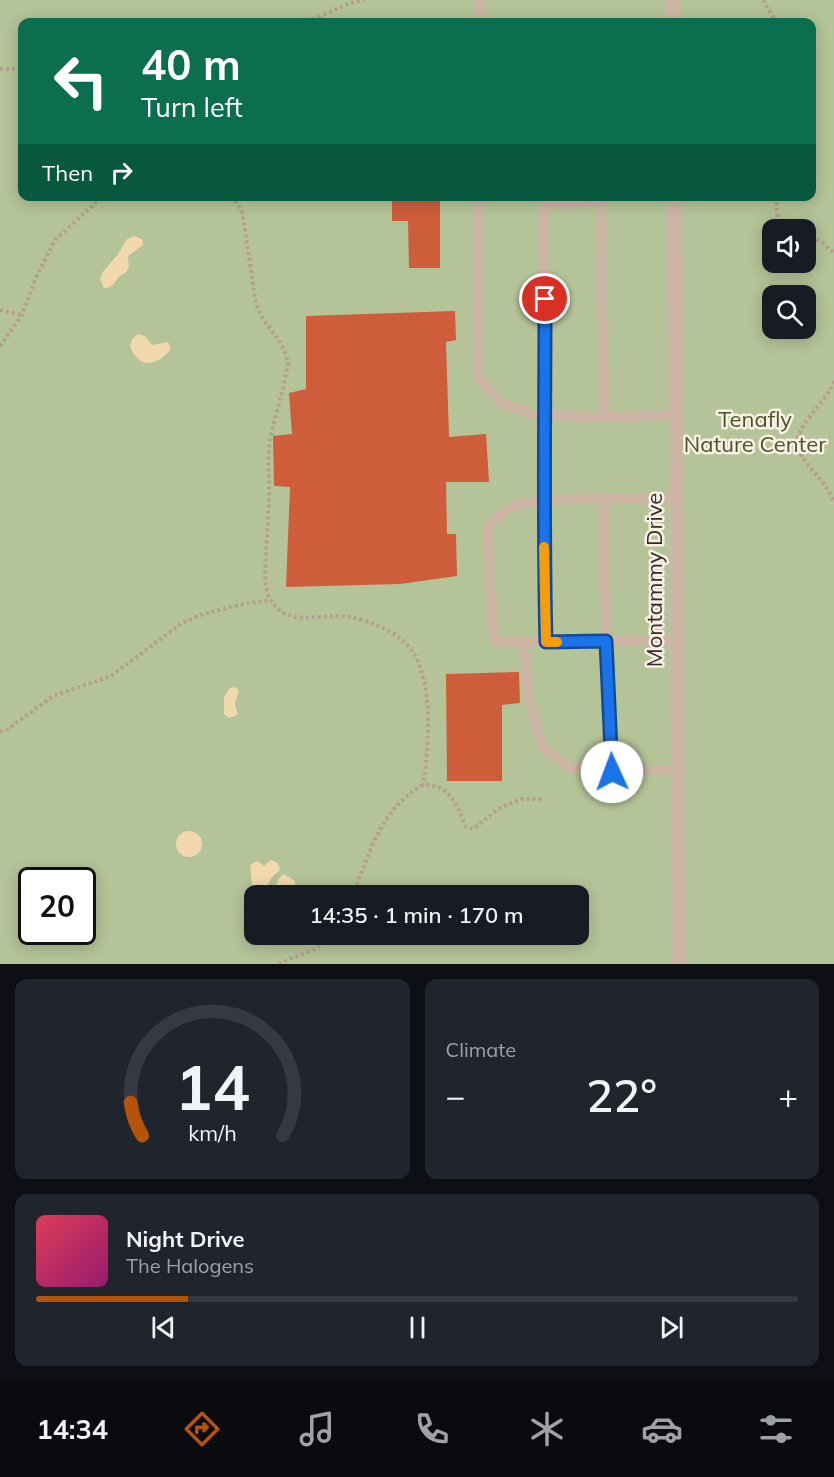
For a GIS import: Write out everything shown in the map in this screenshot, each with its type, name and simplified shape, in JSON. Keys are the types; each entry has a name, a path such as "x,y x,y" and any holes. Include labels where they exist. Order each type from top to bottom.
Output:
{"street":[{"path":"673,0 673,18"},
{"name":"Montammy Drive","path":"675,201 676,770 679,964"}],"lane":[{"path":"480,18 481,1"},
{"path":"479,201 479,377 500,402 534,415 546,416 676,415"},
{"path":"546,642 543,500 546,416 544,206 601,202 605,416"},
{"path":"677,498 543,500 523,503 500,512 488,527 494,642 677,640"},
{"path":"603,500 612,772"},
{"path":"524,642 529,700 543,747 570,768 612,772 676,770"}],"path":[{"path":"315,18 347,2 364,0"},
{"path":"763,0 774,18"},
{"path":"0,69 18,69"},
{"path":"0,346 22,315 35,280 56,240 98,201"},
{"path":"235,201 243,216 256,306 280,342 288,364 269,443 269,520 265,578 271,600 287,617 348,617 371,624 398,636 412,651 420,666 427,706 428,755 423,785"},
{"path":"777,201 776,213 778,219"},
{"path":"816,239 834,253"},
{"path":"0,310 22,315"},
{"path":"834,381 830,392 807,420 798,446 812,470 830,490 834,503"},
{"path":"0,732 8,729 53,696 111,675 182,623 203,614 271,600"},
{"path":"356,885 373,843 387,816 404,798 423,785 441,787 456,800 465,826 473,829 498,809 520,799 542,799"},
{"path":"279,964 320,945"}],"green space":[{"name":"Tenafly Nature Center","path":"0,0 834,0 834,964 0,964"}],"sand":[{"path":"134,236 142,239 143,245 128,256 128,270 111,286 104,288 100,279 102,273 126,240"},
{"path":"138,334 145,336 152,345 168,342 171,349 154,362 143,362 138,359 130,346 132,339"},
{"path":"235,687 239,690 235,704 238,715 229,718 224,714 224,697 230,688"},
{"path":"189,831 198,835 202,844 198,853 189,857 180,853 176,844 180,835"},
{"path":"271,860 278,863 280,870 268,885 253,885 250,865 257,861 264,866"},
{"path":"284,874 295,881 295,885 276,885"}],"building":[{"path":"392,201 440,201 440,268 409,268 408,221 392,221"},
{"path":"455,311 456,340 446,342 449,437 486,434 489,482 446,482 447,534 456,534 457,576 400,584 286,587 290,487 274,486 273,436 292,434 289,393 306,389 306,316"},
{"path":"519,672 520,703 502,705 502,781 447,781 446,674"}],"slow traffic":[{"path":"544,547 546,642 557,642"}],"route":[{"path":"545,299 546,416 543,500 546,642 606,641 612,772"}]}
